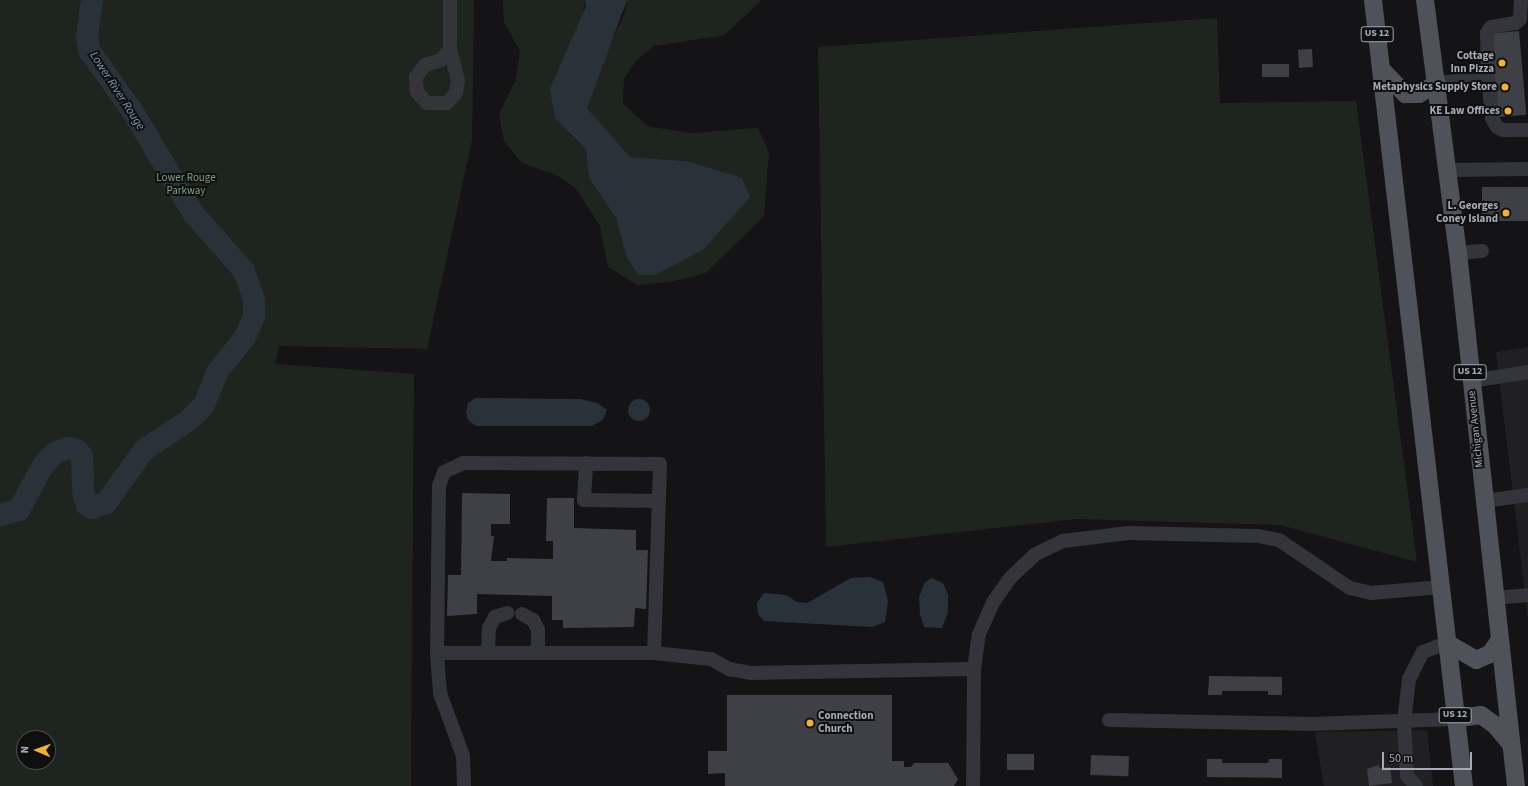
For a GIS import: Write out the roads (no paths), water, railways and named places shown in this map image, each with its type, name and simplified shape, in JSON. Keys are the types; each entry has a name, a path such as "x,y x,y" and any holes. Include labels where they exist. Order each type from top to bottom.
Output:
{"main road":[{"name":"US 12","path":"1373,0 1455,720 1464,786"},
{"name":"Michigan Avenue","path":"1425,0 1458,253 1494,598 1516,786"},
{"path":"1381,69 1405,94 1419,94 1436,83"},
{"path":"1447,643 1476,660 1490,654 1499,641"},
{"path":"1455,720 1481,715 1496,725 1511,744"}],"street":[{"path":"450,0 450,49"},
{"path":"1521,0 1520,19 1516,23 1491,27 1487,33 1488,78 1492,118 1496,127 1503,130 1528,130"},
{"path":"1436,83 1488,78"},
{"path":"1447,170 1528,169"},
{"path":"1458,253 1482,252"},
{"path":"1471,381 1528,372"},
{"path":"464,786 463,756 440,692 437,652 439,486 444,472 463,463 660,464 654,653"},
{"path":"586,463 584,500 659,501"},
{"path":"1484,501 1528,495"},
{"path":"973,786 974,670 980,634 994,600 1010,578 1036,554 1063,540 1089,535 1258,536 1279,540 1350,588 1371,593 1441,587"},
{"path":"1494,598 1528,595"},
{"path":"488,653 489,628 495,618 507,613"},
{"path":"522,614 533,620 538,630 538,653"},
{"path":"1416,786 1407,776 1404,722 1410,679 1418,659 1430,647 1447,643"},
{"path":"437,652 654,653 711,659 730,669 751,673 974,670"},
{"path":"1109,720 1404,722 1455,720"}],"waterway":[{"name":"Lower River Rouge","path":"0,515 19,510 43,465 55,453 68,448 77,450 82,456 83,491 87,505 92,508 106,503 144,450 189,420 204,405 218,371 245,337 254,317 254,299 244,271 193,213 133,112 89,50 87,36 92,0"}],"place":[{"name":"Cottage Inn Pizza","path":"1502,63"},
{"name":"Metaphysics Supply Store","path":"1505,87"},
{"name":"KE Law Offices","path":"1508,111"},
{"name":"L. Georges Coney Island","path":"1506,213"},
{"name":"Connection Church","path":"810,723"}],"park label":[{"name":"Lower Rouge Parkway","path":"186,185"}]}
